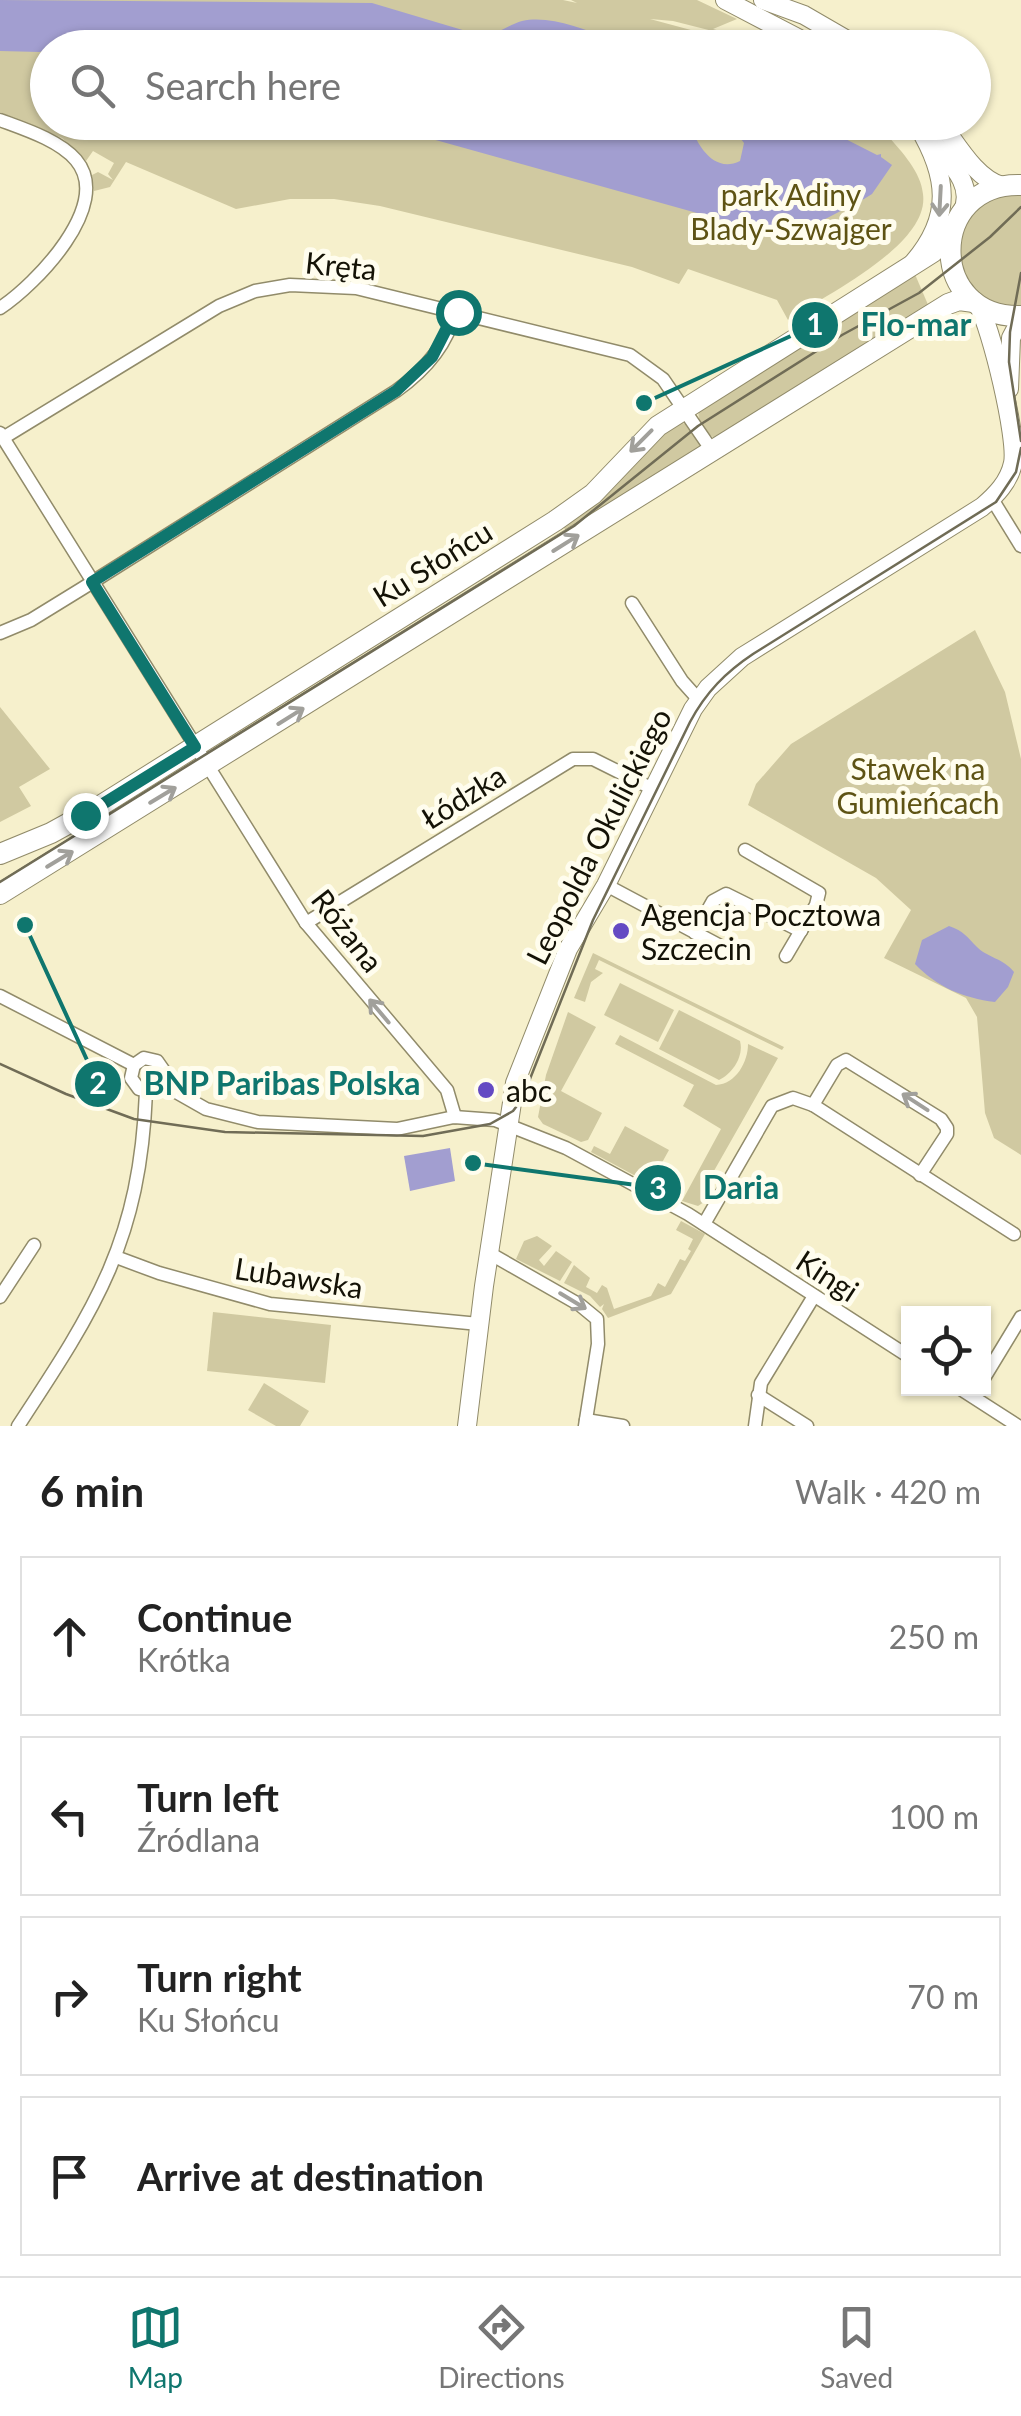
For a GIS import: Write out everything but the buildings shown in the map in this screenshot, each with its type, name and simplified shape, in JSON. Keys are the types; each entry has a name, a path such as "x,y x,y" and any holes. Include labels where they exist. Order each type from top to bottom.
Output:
{"main road":[{"name":"Ku Słońcu","path":"0,854 65,826 581,504 648,434 939,248 976,198 1014,184"},
{"path":"958,218 950,244 952,268 961,287 976,303 1001,315 1021,317"},
{"name":"Ku Słońcu","path":"0,894 948,304 959,300 976,303"}],"street":[{"path":"725,0 782,30"},
{"path":"764,0 829,30"},
{"path":"0,120 30,135"},
{"path":"0,308 40,275 77,223 86,193 83,172 68,153 41,140"},
{"path":"905,270 930,240 942,206 938,168 924,140"},
{"path":"929,140 962,180 967,195 958,218"},
{"path":"954,140 990,182 1014,184"},
{"name":"Kręta","path":"1,436 204,314 264,289 302,284 340,286 630,355 663,379 684,408"},
{"path":"976,303 990,334 1014,444 1005,482 992,499 1021,546"},
{"path":"0,634 31,620 409,382 439,348 455,312"},
{"path":"1010,424 1011,342 1021,317"},
{"path":"684,408 712,452"},
{"path":"1,436 208,767"},
{"name":"Leopolda Okulickiego","path":"467,1426 478,1324 515,1082 572,942 606,886 699,700 742,658 992,499"},
{"path":"632,603 682,681 699,700"},
{"name":"Łódzka","path":"306,923 572,759 593,759 653,789"},
{"name":"Różana","path":"208,767 306,923 445,1088 455,1117"},
{"path":"744,850 818,893 819,898 786,956"},
{"path":"606,886 728,950"},
{"path":"695,932 712,901 726,894 800,931"},
{"path":"0,996 134,1065"},
{"path":"144,1058 157,1061 164,1072 162,1084 146,1092 133,1084 134,1065 144,1058"},
{"path":"812,1105 836,1065 846,1060 940,1119 947,1128 946,1134 920,1175"},
{"name":"Kingi","path":"162,1084 212,1111 255,1122 399,1128 483,1116 508,1125 566,1148 704,1224 901,1352"},
{"path":"18,1426 77,1336 116,1257 138,1180 146,1092"},
{"path":"704,1224 772,1106 793,1098 812,1105 1014,1234"},
{"path":"0,1296 34,1245"},
{"path":"489,1252 580,1304 597,1319 598,1344 585,1423 624,1426"},
{"name":"Lubawska","path":"116,1257 270,1304 478,1324"},
{"path":"755,1426 763,1378 814,1296"},
{"path":"991,1366 1021,1317"},
{"path":"758,1395 807,1426"},
{"path":"979,1396 1018,1426"}],"green space":[{"name":"park Adiny Blady-Szwajger","path":"0,0 697,0 737,19 713,29 716,30 650,19 691,30 30,30 30,125 0,112"},
{"name":"park Adiny Blady-Szwajger","path":"64,140 891,140 919,178 923,194 921,213 893,250 849,283 788,320 777,300 688,269 679,284 632,267 380,206 334,199 290,199 236,209 126,162 110,187 94,191 92,175 98,172 113,180 108,174 114,163 93,151 86,161"},
{"path":"1021,193 1021,306 993,302 977,291 968,281 960,255 960,241 971,215 984,203"},
{"path":"914,272 929,307 717,439 703,428 699,411"},
{"path":"679,422 686,424 702,446 569,535 562,525 649,442"},
{"name":"Stawek na Gumieńcach","path":"975,630 1005,692 1021,759 1021,1155 994,1138 985,1113 977,1017 966,998 884,958 911,910 876,878 748,805 756,784 791,744"},
{"path":"0,707 50,769 19,787 31,806 0,822"},
{"path":"593,953 784,1047 782,1050 599,960 595,969 603,973 591,982 585,1002 574,998"},
{"path":"620,983 674,1010 658,1042 604,1015"},
{"path":"679,1010 740,1041 739,1058 724,1077 719,1080 659,1049"},
{"path":"568,1012 596,1027 561,1091 602,1113 588,1140 581,1142 543,1124 538,1117 546,1075"},
{"path":"620,1035 716,1085 729,1081 739,1071 748,1044 778,1058 702,1192 704,1202 698,1206 682,1201 721,1129 683,1106 694,1085 615,1044"},
{"path":"625,1126 669,1150 659,1168 680,1180 671,1195 591,1152 594,1146 610,1154"},
{"path":"681,1221 705,1234 671,1294 608,1318 602,1309 604,1304 600,1307 590,1296 564,1283 574,1265 590,1278 586,1287 597,1293 602,1285 607,1288 614,1309 651,1296 658,1283 665,1287 680,1259 685,1261 691,1251 688,1249 693,1239 676,1230"},
{"path":"537,1236 552,1246 539,1260 544,1266 556,1251 572,1262 560,1281 516,1259 524,1241"},
{"path":"213,1312 331,1325 325,1383 207,1371"},
{"path":"264,1383 309,1411 300,1426 276,1426 248,1410"}],"shaded area":[{"path":"0,0 372,3 463,30 30,30 30,52 0,51"},
{"path":"522,21 566,24 584,30 502,30"},
{"path":"436,140 697,140 707,155 730,164 740,161 742,140 847,140 881,154 892,165 872,194 800,232 784,234"},
{"path":"949,926 1014,972 995,1002 951,990 915,964 922,940"},
{"path":"450,1148 455,1181 410,1191 404,1156"}],"tram line":[{"path":"0,882 574,526 698,426 842,335 919,293 1021,207"},
{"path":"1021,273 1010,332 1009,362 1021,441"},
{"path":"0,1064 134,1119 225,1132 423,1136 490,1124 513,1111 522,1099 593,920 690,722 710,692 753,654 996,502 1016,472 1021,448"}],"place":[{"name":"Flo-mar","path":"644,403"},
{"name":"BNP Paribas Polska","path":"25,925"},
{"name":"Agencja Pocztowa Szczecin","path":"621,931"},
{"name":"abc","path":"486,1090"},
{"name":"Daria","path":"473,1163"}],"route":[{"path":"85,815 195,747 92,582 396,391 432,357 458,312"}]}
